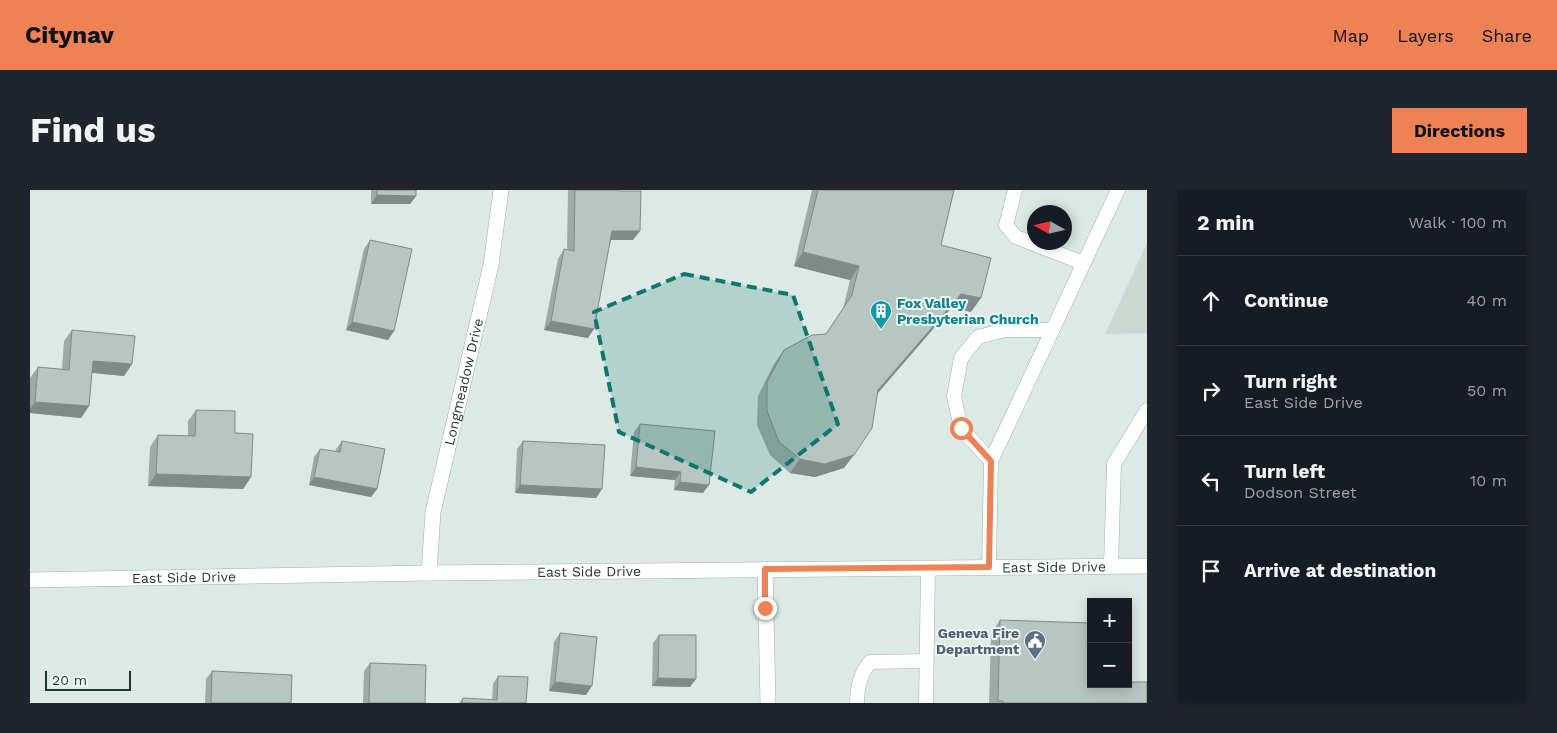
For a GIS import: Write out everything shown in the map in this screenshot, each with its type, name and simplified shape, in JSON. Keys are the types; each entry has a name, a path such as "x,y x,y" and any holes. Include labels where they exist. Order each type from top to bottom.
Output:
{"street":[{"name":"Longmeadow Drive","path":"429,573 433,512 491,265 502,190"},
{"name":"East Side Drive","path":"30,580 429,573 1147,566"},
{"path":"765,569 768,703"}],"lane":[{"path":"1015,190 1006,225 1016,237 1083,264"},
{"path":"989,567 991,461 1118,190"},
{"path":"991,461 961,428 954,396 961,358 978,337 1005,330 1052,330"},
{"path":"1111,566 1114,464 1147,410"},
{"path":"926,703 928,568"},
{"path":"857,703 857,692 863,670 870,662 926,661"}],"highlighted area":[{"path":"684,274 793,295 838,424 751,492 619,432 594,312"}],"shaded area":[{"path":"1147,243 1147,333 1105,334"}],"building":[{"path":"377,190 416,190 416,196 377,195"},
{"path":"575,190 641,191 640,231 612,231 594,329 551,321 564,249 574,251"},
{"name":"Fox Valley Presbyterian Church","path":"818,190 954,190 941,245 991,258 981,298 961,294 878,390 872,428 854,455 825,464 800,459 779,442 767,411 767,382 784,350 812,335 826,334 852,295 859,266 803,252"},
{"path":"370,240 412,249 394,331 352,322"},
{"path":"72,330 135,336 132,364 93,361 89,406 35,402 38,367 69,370"},
{"path":"196,410 235,411 235,433 253,434 251,477 156,474 158,435 195,436"},
{"path":"640,424 715,431 709,485 680,482 681,472 636,467"},
{"path":"342,441 385,449 377,489 314,477 320,449 340,452"},
{"path":"523,441 605,445 602,489 520,485"},
{"name":"Geneva Fire Department","path":"1000,620 1087,623 1087,688 1132,688 1132,682 1147,682 1147,703 1003,703 1003,701 998,701"},
{"path":"560,633 597,637 592,686 555,682"},
{"path":"659,635 696,635 696,679 658,678"},
{"path":"370,663 426,665 425,703 369,703"},
{"path":"212,671 292,675 291,703 211,703"},
{"path":"498,676 528,677 526,703 462,703 463,698 497,700"}],"place":[{"name":"Fox Valley Presbyterian Church","path":"881,330"},
{"name":"Geneva Fire Department","path":"1035,660"}],"route":[{"path":"765,608 765,569 989,567 991,461 961,428"}]}
